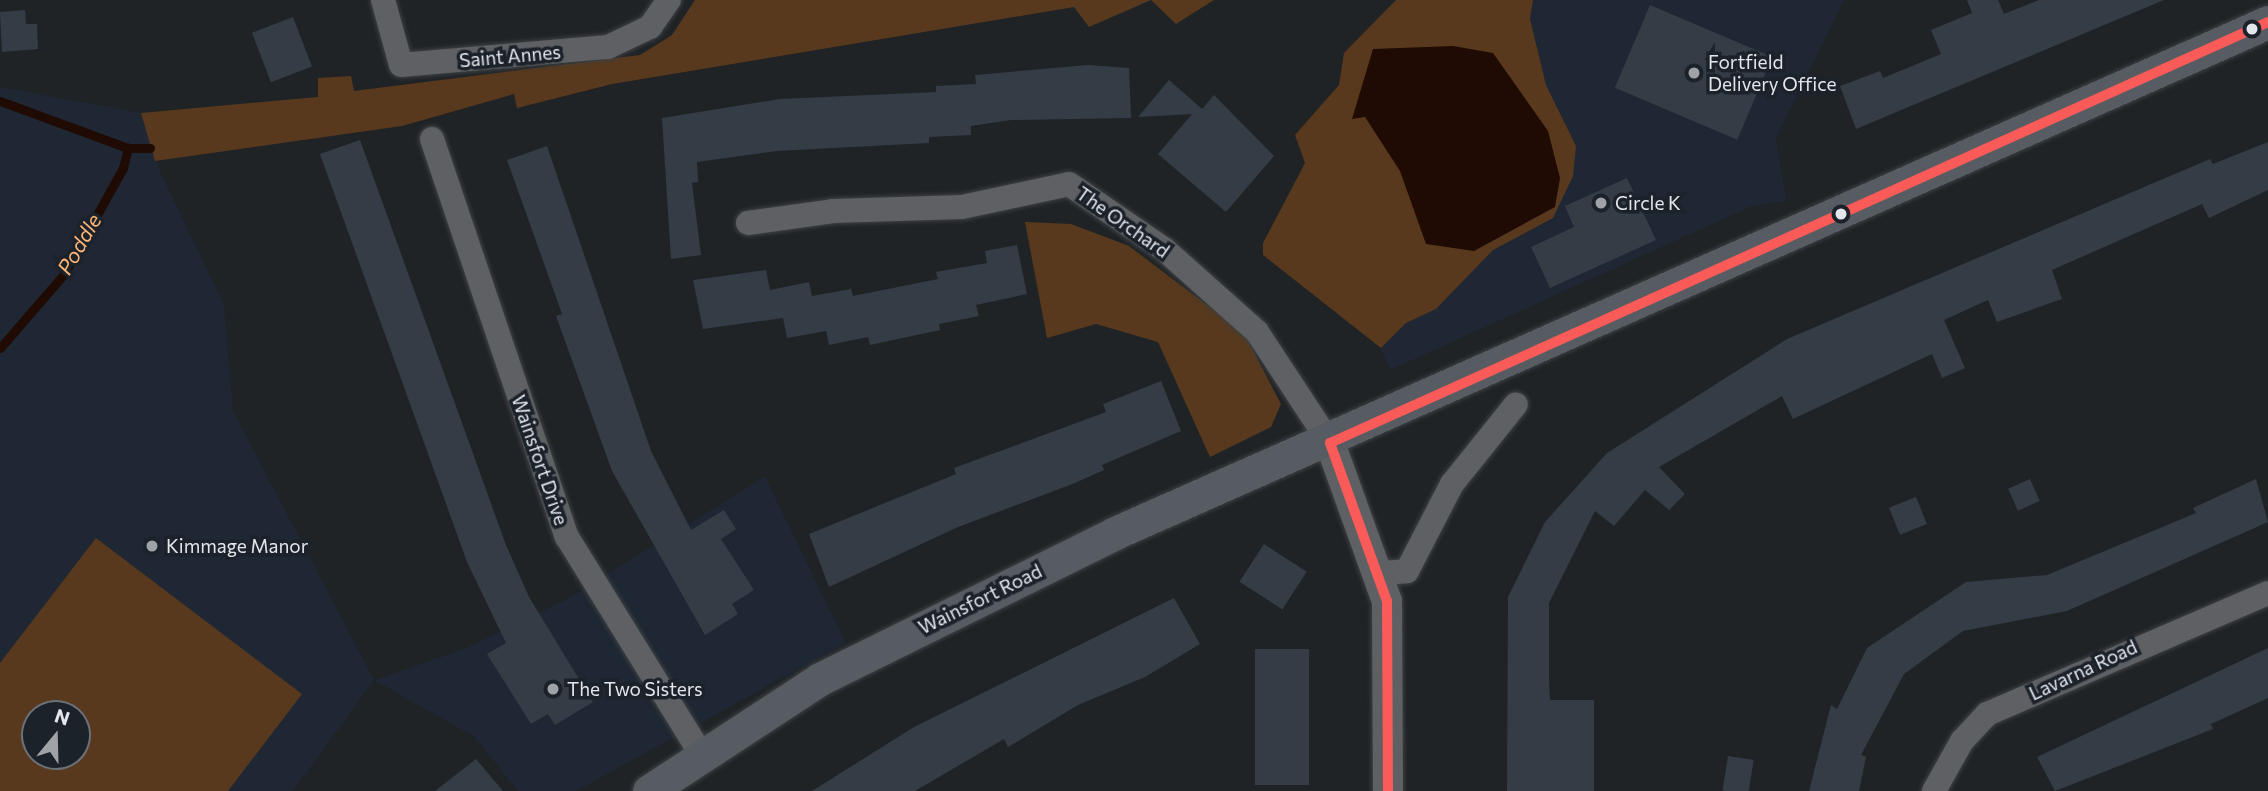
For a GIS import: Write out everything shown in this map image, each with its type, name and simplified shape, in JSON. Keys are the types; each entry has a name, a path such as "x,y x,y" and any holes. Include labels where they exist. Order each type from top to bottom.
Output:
{"main road":[{"name":"Wainsfort Road","path":"649,791 820,679 1115,533 1330,443 2268,22"}],"street":[{"name":"Saint Annes","path":"383,0 401,65 608,47 650,27 669,0"},
{"name":"Wainsfort Drive","path":"432,139 567,537 702,756"},
{"name":"The Orchard","path":"748,223 833,211 962,207 1069,184 1165,250 1257,331 1330,443"},
{"path":"1381,573 1407,571 1452,484 1516,404"},
{"path":"1330,443 1381,573 1387,601 1388,791"},
{"name":"Lavarna Road","path":"1934,791 1962,741 1987,714 2268,593"}],"shaded area":[{"path":"695,0 1151,0 1089,27 1074,7 612,84 517,108 514,94 402,126 155,161 141,113 318,97 318,78 351,76 354,91 640,55 672,35"},
{"path":"1151,0 1214,0 1176,24"},
{"path":"1396,0 1533,0 1530,19 1546,85 1576,146 1573,176 1553,218 1493,250 1436,309 1406,323 1381,348 1263,255 1263,243 1305,163 1295,135 1339,85 1344,53"},
{"path":"1533,0 1844,0 1776,138 1786,201 1752,206 1390,370 1381,348 1406,323 1436,309 1493,250 1553,218 1576,146 1546,85 1530,19"},
{"path":"1453,46 1493,53 1548,131 1560,178 1555,207 1474,251 1426,244 1400,171 1365,117 1352,119 1373,49"},
{"name":"Kimmage Manor","path":"0,87 141,113 155,161 224,305 233,411 374,680 293,791 0,791"},
{"path":"1025,222 1071,224 1129,246 1244,333 1281,404 1271,427 1210,457 1158,342 1096,324 1047,338"},
{"path":"765,477 846,643 576,791 518,791 475,737 374,680 462,650 565,600"},
{"path":"96,538 302,694 228,791 0,791 0,663"}],"building":[{"path":"1967,0 1998,0 2004,14 2039,0 2164,0 1856,129 1840,86 1880,71 1883,78 1941,54 1931,30 1972,13"},
{"name":"Fortfield Delivery Office","path":"1650,5 1772,57 1737,140 1615,88"},
{"path":"25,10 26,24 37,24 38,49 2,52 0,12"},
{"path":"293,17 312,66 271,82 252,33"},
{"path":"1088,65 1129,68 1131,118 1011,120 971,126 971,135 929,137 929,143 777,151 697,162 698,182 692,183 701,255 671,259 662,118 780,99 936,92 936,86 976,84 975,75"},
{"path":"1169,80 1202,109 1214,95 1274,156 1226,212 1158,154 1192,114 1138,117"},
{"path":"360,140 506,545 529,597 593,702 555,725 548,714 531,724 487,654 506,643 467,562 320,154"},
{"path":"2268,142 2268,190 2209,218 2202,204 2052,270 2062,299 1997,322 1988,300 1944,320 1965,368 1942,378 1932,354 1793,419 1782,396 1659,467 1685,494 1669,510 1645,490 1614,526 1595,511 1549,603 1550,700 1594,700 1594,791 1507,791 1508,597 1545,522 1607,453 1787,339 2210,159 2213,164"},
{"path":"547,146 651,451 691,530 724,510 736,529 721,539 754,590 732,604 738,614 705,635 612,471 556,316 562,314 507,160"},
{"path":"1627,178 1656,240 1550,288 1531,247 1574,227 1565,206"},
{"path":"1017,245 1027,294 976,305 979,316 939,324 940,330 870,345 868,337 829,345 826,331 787,338 783,318 703,329 693,280 766,270 770,290 809,282 812,296 851,289 853,296 938,279 936,272 987,263 985,251"},
{"path":"1161,381 1181,431 1102,465 1104,470 1075,483 958,527 829,587 809,534 956,474 954,468 1106,412 1103,404"},
{"path":"2030,479 2040,501 2018,511 2008,489"},
{"path":"2256,479 2268,522 2067,611 1963,631 1904,674 1861,755 1866,757 1859,791 1809,791 1831,705 1837,709 1867,648 1966,582 2047,575 2196,513 2193,508"},
{"path":"1916,497 1927,524 1900,535 1889,508"},
{"path":"1264,544 1307,572 1282,610 1239,582"},
{"path":"1174,598 1200,644 1145,677 1078,705 1008,747 1004,739 915,791 812,791 914,727"},
{"path":"2268,648 2268,698 2211,724 2213,729 2055,791 2037,757"},
{"path":"1255,649 1309,649 1309,785 1255,785"},
{"path":"1728,756 1754,760 1749,791 1723,791"},
{"path":"476,759 503,791 435,791"}],"waterway":[{"path":"0,101 128,148 150,148"},
{"name":"Poddle","path":"0,348 64,274 123,168 128,148"}],"transit line":[{"path":"1330,443 2268,22"},
{"path":"1330,443 1387,601 1388,791"}],"place":[{"name":"Fortfield Delivery Office","path":"1694,73"},
{"name":"Circle K","path":"1601,203"},
{"name":"Kimmage Manor","path":"152,546"},
{"name":"The Two Sisters","path":"553,689"}]}
